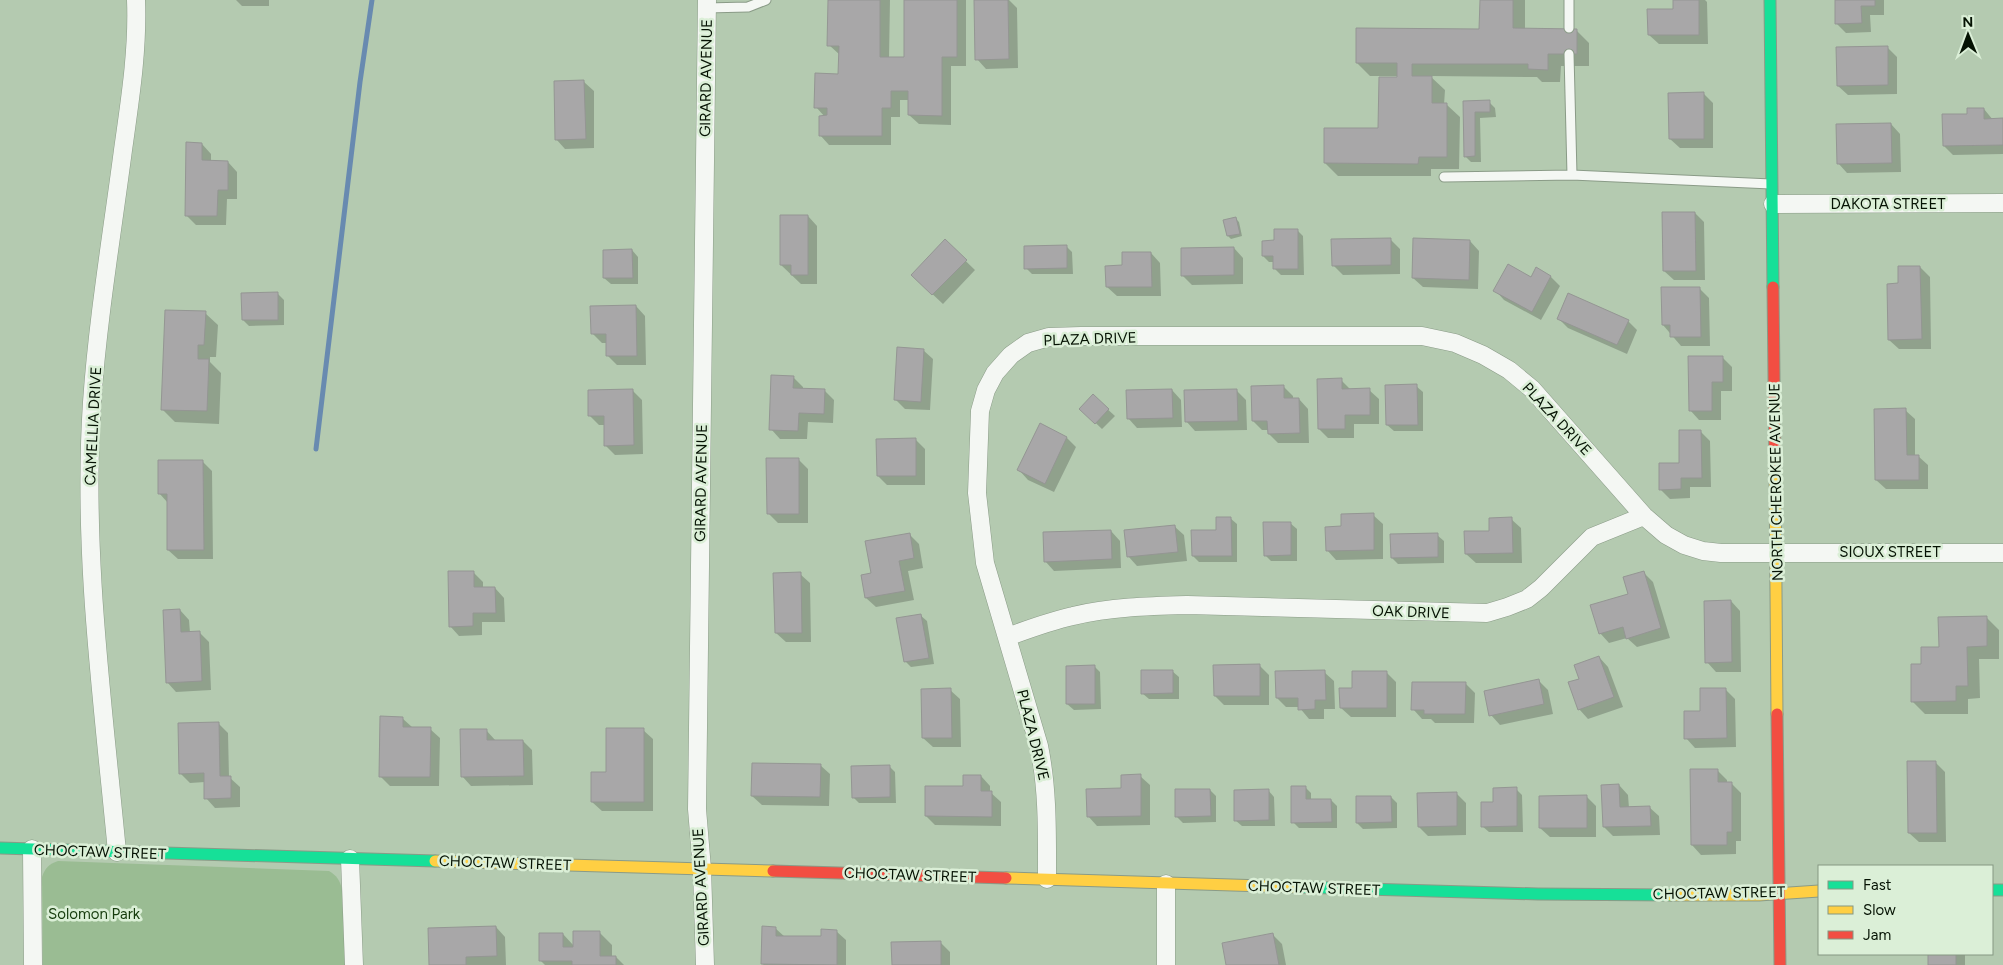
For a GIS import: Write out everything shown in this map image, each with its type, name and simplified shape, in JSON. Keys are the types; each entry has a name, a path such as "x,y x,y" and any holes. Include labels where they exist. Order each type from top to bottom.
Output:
{"street":[{"name":"CAMELLIA DRIVE","path":"117,852 92,583 90,457 92,400 101,308 133,74 136,0"},
{"name":"NORTH CHEROKEE AVENUE","path":"1770,0 1774,184 1780,965"},
{"name":"GIRARD AVENUE","path":"705,965 702,869 697,809 707,4"},
{"name":"DAKOTA STREET","path":"1773,204 2003,203"},
{"name":"PLAZA DRIVE","path":"1047,879 1047,798 1044,770 1039,746 985,563 977,492 980,411 986,390 995,372 1011,355 1028,343 1050,337 1422,336 1455,343 1483,355 1509,370 1532,389 1644,516"},
{"path":"1644,516 1666,535 1684,545 1703,551 1722,553 1776,552"},
{"name":"OAK DRIVE","path":"1007,637 1040,624 1074,615 1145,606 1187,605 1487,613 1527,599 1541,588 1592,537 1644,516"},
{"name":"SIOUX STREET","path":"1776,552 2003,553"},
{"name":"CHOCTAW STREET","path":"0,848 1538,894 1759,895 1818,891"},
{"path":"32,849 33,965"},
{"path":"350,859 354,965"},
{"path":"1166,884 1166,965"}],"lane":[{"path":"707,4 748,6 766,0"},
{"path":"1568,0 1569,28"},
{"path":"1569,54 1572,175"},
{"path":"1444,177 1572,175 1774,184"}],"green space":[{"name":"Solomon Park","path":"58,861 329,871 338,879 342,890 345,965 43,965 42,877 48,867"}],"building":[{"path":"828,0 880,0 880,57 904,57 904,0 957,0 957,57 942,57 942,116 908,115 908,91 891,91 891,108 882,108 882,136 819,136 819,116 827,115 827,108 814,108 815,73 838,74 839,46 827,46"},
{"path":"974,0 1008,0 1009,59 975,60"},
{"path":"1480,0 1513,0 1513,28 1577,29 1577,54 1548,54 1548,70 1528,69 1528,64 1412,64 1412,76 1432,76 1432,103 1447,103 1447,157 1419,157 1418,164 1324,163 1324,128 1378,128 1379,77 1397,77 1397,63 1356,63 1356,28 1479,29"},
{"path":"1673,0 1699,0 1699,35 1648,35 1647,9 1673,9"},
{"path":"1835,0 1875,0 1875,6 1861,6 1862,23 1835,24"},
{"path":"1888,46 1888,85 1837,86 1836,47"},
{"path":"584,80 586,139 555,140 554,81"},
{"path":"1704,92 1704,139 1669,139 1668,93"},
{"path":"1490,100 1490,112 1475,112 1475,156 1464,157 1463,101"},
{"path":"1967,108 1984,108 1984,119 2003,118 2003,145 1943,146 1942,114 1967,114"},
{"path":"1891,123 1892,163 1837,164 1836,124"},
{"path":"186,142 202,143 202,160 228,161 228,190 218,190 217,216 185,216"},
{"path":"1662,212 1695,212 1696,271 1663,271"},
{"path":"780,215 808,215 808,275 791,275 791,265 780,265"},
{"path":"1236,217 1240,234 1227,236 1223,220"},
{"path":"1274,229 1298,229 1298,269 1273,269 1273,256 1262,256 1262,241 1274,240"},
{"path":"1391,238 1391,265 1332,266 1331,239"},
{"path":"1413,238 1470,240 1469,280 1412,278"},
{"path":"945,239 967,260 932,295 911,275"},
{"path":"1067,245 1067,268 1024,269 1024,246"},
{"path":"1234,247 1234,275 1181,276 1181,248"},
{"path":"632,249 633,278 603,278 603,250"},
{"path":"1122,252 1151,252 1152,287 1106,287 1105,266 1122,265"},
{"path":"1508,264 1531,277 1536,267 1551,276 1532,312 1493,291"},
{"path":"1898,266 1920,266 1922,339 1888,340 1887,284 1898,283"},
{"path":"1661,287 1700,287 1701,337 1670,337 1670,325 1662,325"},
{"path":"278,292 278,320 242,320 241,293"},
{"path":"1568,293 1629,320 1617,345 1557,319"},
{"path":"636,305 637,356 606,356 606,334 591,334 590,306"},
{"path":"165,310 206,311 204,345 198,345 198,359 209,359 207,411 161,410"},
{"path":"897,347 924,349 921,402 894,400"},
{"path":"1688,356 1723,356 1723,382 1712,382 1712,411 1689,411"},
{"path":"771,375 794,376 793,388 825,389 824,414 799,413 798,431 769,430"},
{"path":"1342,378 1342,389 1370,388 1370,415 1345,415 1345,429 1318,429 1317,379"},
{"path":"1417,384 1418,425 1386,425 1385,385"},
{"path":"1284,385 1284,398 1299,398 1300,433 1268,434 1267,421 1252,421 1251,386"},
{"path":"633,389 634,445 604,446 604,416 588,416 588,390"},
{"path":"1172,389 1173,418 1127,419 1126,390"},
{"path":"1237,389 1238,421 1185,422 1184,390"},
{"path":"1093,394 1109,409 1095,424 1079,409"},
{"path":"1906,408 1907,455 1919,455 1919,480 1875,480 1874,409"},
{"path":"1040,423 1067,437 1045,484 1017,470"},
{"path":"1679,430 1701,430 1702,478 1681,478 1681,489 1659,490 1659,463 1679,463"},
{"path":"916,438 916,476 877,476 876,439"},
{"path":"766,458 799,458 799,514 767,514"},
{"path":"158,460 203,460 204,550 167,550 167,494 158,494"},
{"path":"1374,513 1374,550 1326,551 1325,527 1341,526 1341,514"},
{"path":"1216,517 1231,517 1232,556 1192,556 1191,530 1216,530"},
{"path":"1512,517 1513,553 1465,554 1464,531 1489,531 1489,518"},
{"path":"1263,522 1291,522 1291,555 1264,556"},
{"path":"1175,525 1178,552 1127,557 1124,530"},
{"path":"1111,530 1112,559 1044,562 1043,532"},
{"path":"910,533 914,558 899,561 905,591 865,598 861,575 871,573 865,541"},
{"path":"1438,533 1438,557 1391,558 1390,534"},
{"path":"448,571 474,571 474,587 495,587 496,613 473,613 473,626 449,627"},
{"path":"1644,571 1661,628 1626,639 1623,627 1599,634 1590,605 1628,594 1623,577"},
{"path":"801,572 802,633 775,633 773,573"},
{"path":"1731,600 1732,662 1705,663 1704,601"},
{"path":"180,609 181,632 200,631 202,681 166,683 163,610"},
{"path":"921,614 929,658 904,662 896,618"},
{"path":"1987,616 1987,646 1967,647 1968,686 1956,686 1956,701 1911,702 1911,664 1921,664 1921,647 1939,647 1938,617"},
{"path":"1599,656 1614,697 1578,710 1568,682 1579,679 1574,665"},
{"path":"1260,664 1260,696 1214,696 1213,665"},
{"path":"1095,665 1095,704 1066,704 1066,666"},
{"path":"1141,670 1173,670 1173,693 1141,694"},
{"path":"1325,670 1326,700 1315,700 1315,709 1298,710 1298,698 1276,698 1275,671"},
{"path":"1352,671 1387,671 1387,708 1340,708 1339,688 1352,688"},
{"path":"1539,679 1544,704 1489,716 1484,691"},
{"path":"1412,682 1466,682 1465,714 1424,714 1424,710 1411,710"},
{"path":"951,688 952,738 922,738 921,689"},
{"path":"1700,688 1726,688 1727,738 1684,739 1684,711 1700,711"},
{"path":"380,716 403,717 403,727 431,727 430,777 379,777"},
{"path":"219,722 220,776 231,776 231,798 204,799 204,773 179,774 178,723"},
{"path":"606,728 644,728 644,802 591,802 591,772 606,772"},
{"path":"460,729 487,729 487,740 523,740 524,776 461,777"},
{"path":"1907,761 1936,761 1937,833 1908,833"},
{"path":"752,763 821,764 820,797 751,796"},
{"path":"890,765 890,797 852,798 851,766"},
{"path":"1690,769 1718,769 1718,782 1732,782 1732,832 1727,832 1727,845 1691,845"},
{"path":"1141,774 1141,816 1087,817 1086,789 1121,788 1121,775"},
{"path":"963,775 981,775 981,791 992,791 992,817 925,816 925,786 963,786"},
{"path":"1619,784 1620,807 1650,806 1651,826 1603,827 1601,785"},
{"path":"1291,786 1306,786 1306,799 1331,799 1332,822 1291,823"},
{"path":"1517,787 1517,826 1481,827 1481,802 1493,802 1493,788"},
{"path":"1175,789 1210,789 1211,816 1175,817"},
{"path":"1269,789 1269,820 1234,821 1234,790"},
{"path":"1457,792 1457,826 1418,827 1417,793"},
{"path":"1587,795 1587,828 1539,828 1539,796"},
{"path":"1356,796 1391,796 1392,822 1356,823"},
{"path":"496,926 497,956 466,957 466,965 429,965 428,928"},
{"path":"762,926 776,927 776,936 821,936 821,929 837,930 837,965 761,964"},
{"path":"573,931 600,931 600,956 616,956 616,965 572,965 572,961 539,961 539,933 563,933 563,947 573,947"},
{"path":"1273,933 1279,965 1226,965 1222,943"},
{"path":"941,941 941,965 892,965 891,942"},
{"path":"1928,955 1956,955 1956,965 1928,965"}],"waterway":[{"path":"316,449 360,82 372,0"}],"traffic: fast":[{"path":"1770,0 1773,287"},
{"path":"0,848 435,861"},
{"path":"1298,887 1538,894 1671,895"},
{"path":"1993,890 2003,890"}],"traffic: slow":[{"path":"1775,469 1777,714"},
{"path":"435,861 773,871"},
{"path":"1006,878 1298,887"},
{"path":"1671,895 1759,895 1818,891"}],"traffic: jam":[{"path":"1773,287 1775,469"},
{"path":"1777,714 1780,965"},
{"path":"773,871 1006,878"}]}
